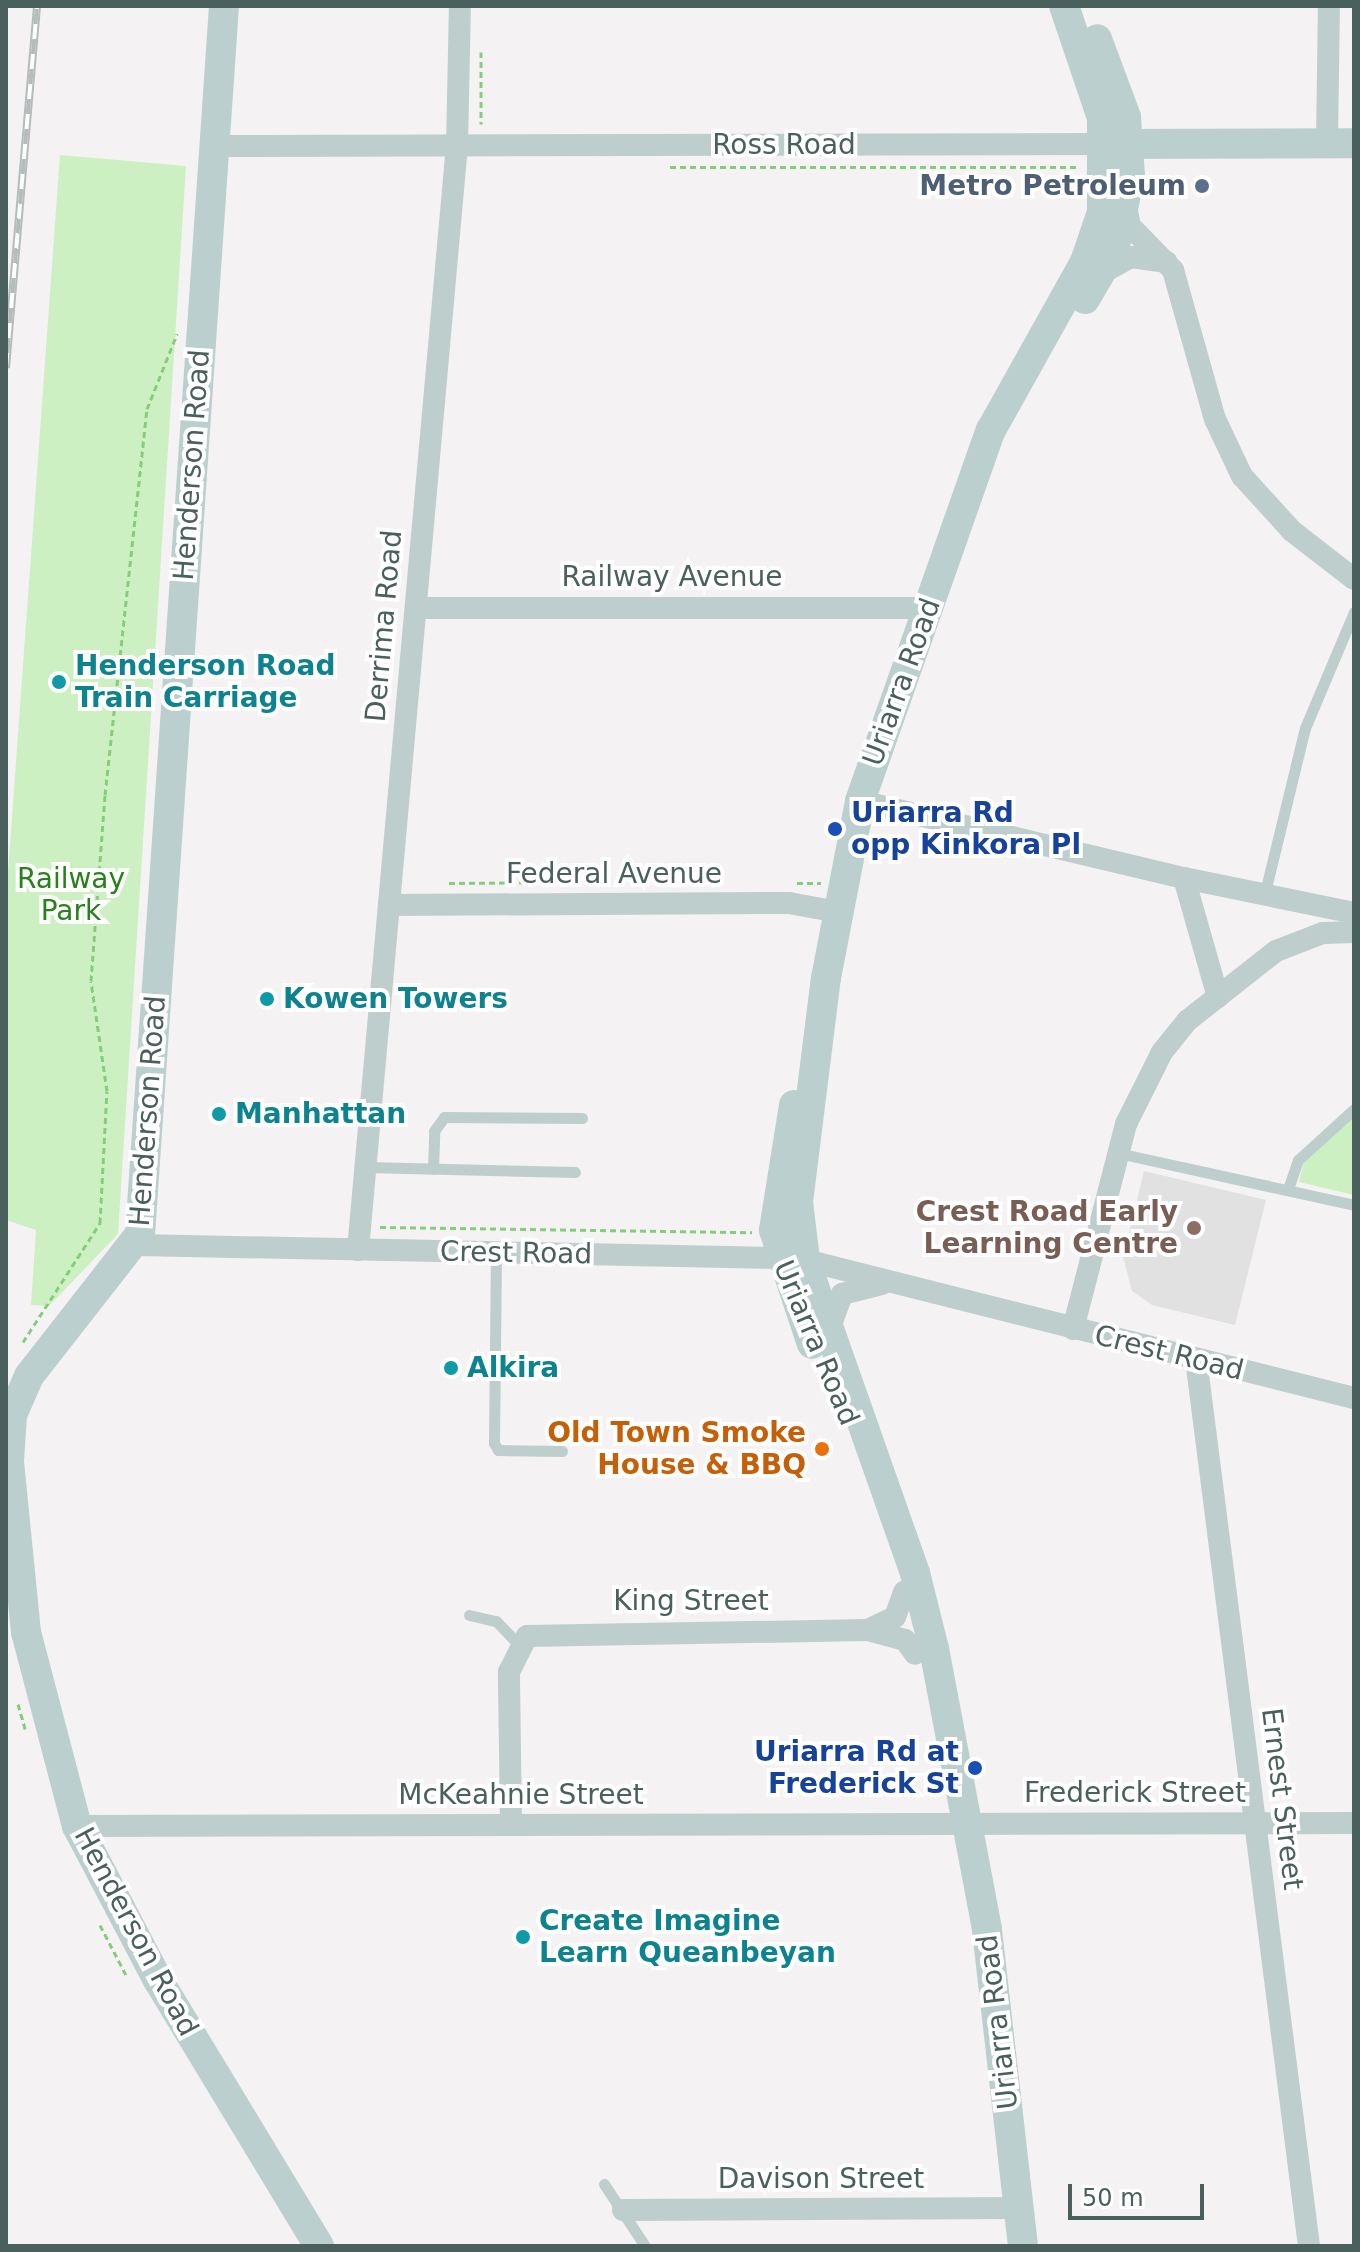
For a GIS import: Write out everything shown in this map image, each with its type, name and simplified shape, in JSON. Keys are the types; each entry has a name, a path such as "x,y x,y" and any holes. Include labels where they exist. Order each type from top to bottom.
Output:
{"main road":[{"name":"Henderson Road","path":"224,6 137,1245 41,1358 20,1394 9,1438 26,1632 77,1826 158,1980 319,2246"},
{"name":"Uriarra Road","path":"873,1469 829,1385 792,1259 826,978 860,801 1008,394 1090,252 1118,144 1064,6"},
{"name":"Uriarra Road","path":"1008,394 1104,272 1126,206 1118,144 1119,93 1083,6"},
{"name":"Ross Road","path":"1118,144 1341,143"},
{"name":"Uriarra Road","path":"792,1259 830,1333 873,1469 925,1611 987,1929 1023,2246"},
{"name":"Uriarra Road","path":"894,1524 915,1654 962,1812"}],"street":[{"name":"Derrima Road","path":"358,1250 457,146 460,6"},
{"path":"1329,6 1341,143"},
{"name":"Ross Road","path":"213,146 1118,144"},
{"path":"1126,206 1130,226 1167,262 1215,419 1242,476 1292,531 1354,579"},
{"path":"1104,272 1131,257 1167,262"},
{"name":"Railway Avenue","path":"417,608 928,608"},
{"path":"860,801 1303,907 1354,913"},
{"path":"1184,878 1196,938 1218,997"},
{"name":"Federal Avenue","path":"389,905 789,903 838,912"},
{"path":"1303,907 1347,931"},
{"path":"1073,1329 1117,1153 1151,1069 1182,1027 1276,951 1347,931"},
{"path":"1182,1027 1196,983 1196,938"},
{"name":"Crest Road","path":"137,1245 792,1259 1354,1398"},
{"name":"Crest Road","path":"830,1333 842,1294 891,1284"},
{"name":"Ernest Street","path":"1196,1359 1309,2246"},
{"path":"868,1630 895,1617 904,1592"},
{"name":"King Street","path":"518,1644 544,1631 868,1630 905,1640 915,1654"},
{"path":"511,1824 509,1672 518,1644"},
{"name":"McKeahnie Street","path":"77,1826 511,1824 962,1812"},
{"name":"Frederick Street","path":"962,1812 1255,1823 1354,1823"},
{"name":"Davison Street","path":"623,2210 1019,2208"}],"lane":[{"path":"1264,896 1305,728 1354,612"},
{"path":"1288,1189 1298,1160 1354,1109"},
{"path":"433,1169 434,1131 444,1117 582,1118"},
{"path":"1117,1153 1354,1205"},
{"path":"366,1167 575,1172"},
{"path":"496,1252 494,1443 498,1450 562,1451"},
{"path":"469,1615 496,1621 518,1644"},
{"path":"604,2184 645,2246"}],"path":[{"path":"481,36 481,128"},
{"path":"21,1346 57,1279 100,1223 107,1091 91,981 106,780 147,409 178,331"},
{"path":"376,1226 755,1232"}],"shaded area":[{"name":"Crest Road Early Learning Centre","path":"1144,1171 1266,1200 1235,1325 1152,1305 1132,1291 1123,1257"}],"green space":[{"name":"Railway Park","path":"60,155 186,166 118,1234 49,1306 31,1305 36,1230 6,1220 6,900"},
{"path":"1354,1117 1354,1195 1299,1182 1304,1162"}],"railway":[{"path":"6,368 37,6"}],"place":[{"name":"Metro Petroleum","path":"1202,186"},
{"name":"Henderson Road Train Carriage","path":"59,682"},
{"name":"Uriarra Rd opp Kinkora Pl","path":"835,829"},
{"name":"Kowen Towers","path":"267,999"},
{"name":"Manhattan","path":"219,1114"},
{"name":"Crest Road Early Learning Centre","path":"1194,1228"},
{"name":"Alkira","path":"451,1368"},
{"name":"Old Town Smoke House & BBQ","path":"822,1449"},
{"name":"Uriarra Rd at Frederick St","path":"975,1768"},
{"name":"Create Imagine Learn Queanbeyan","path":"523,1937"}]}
